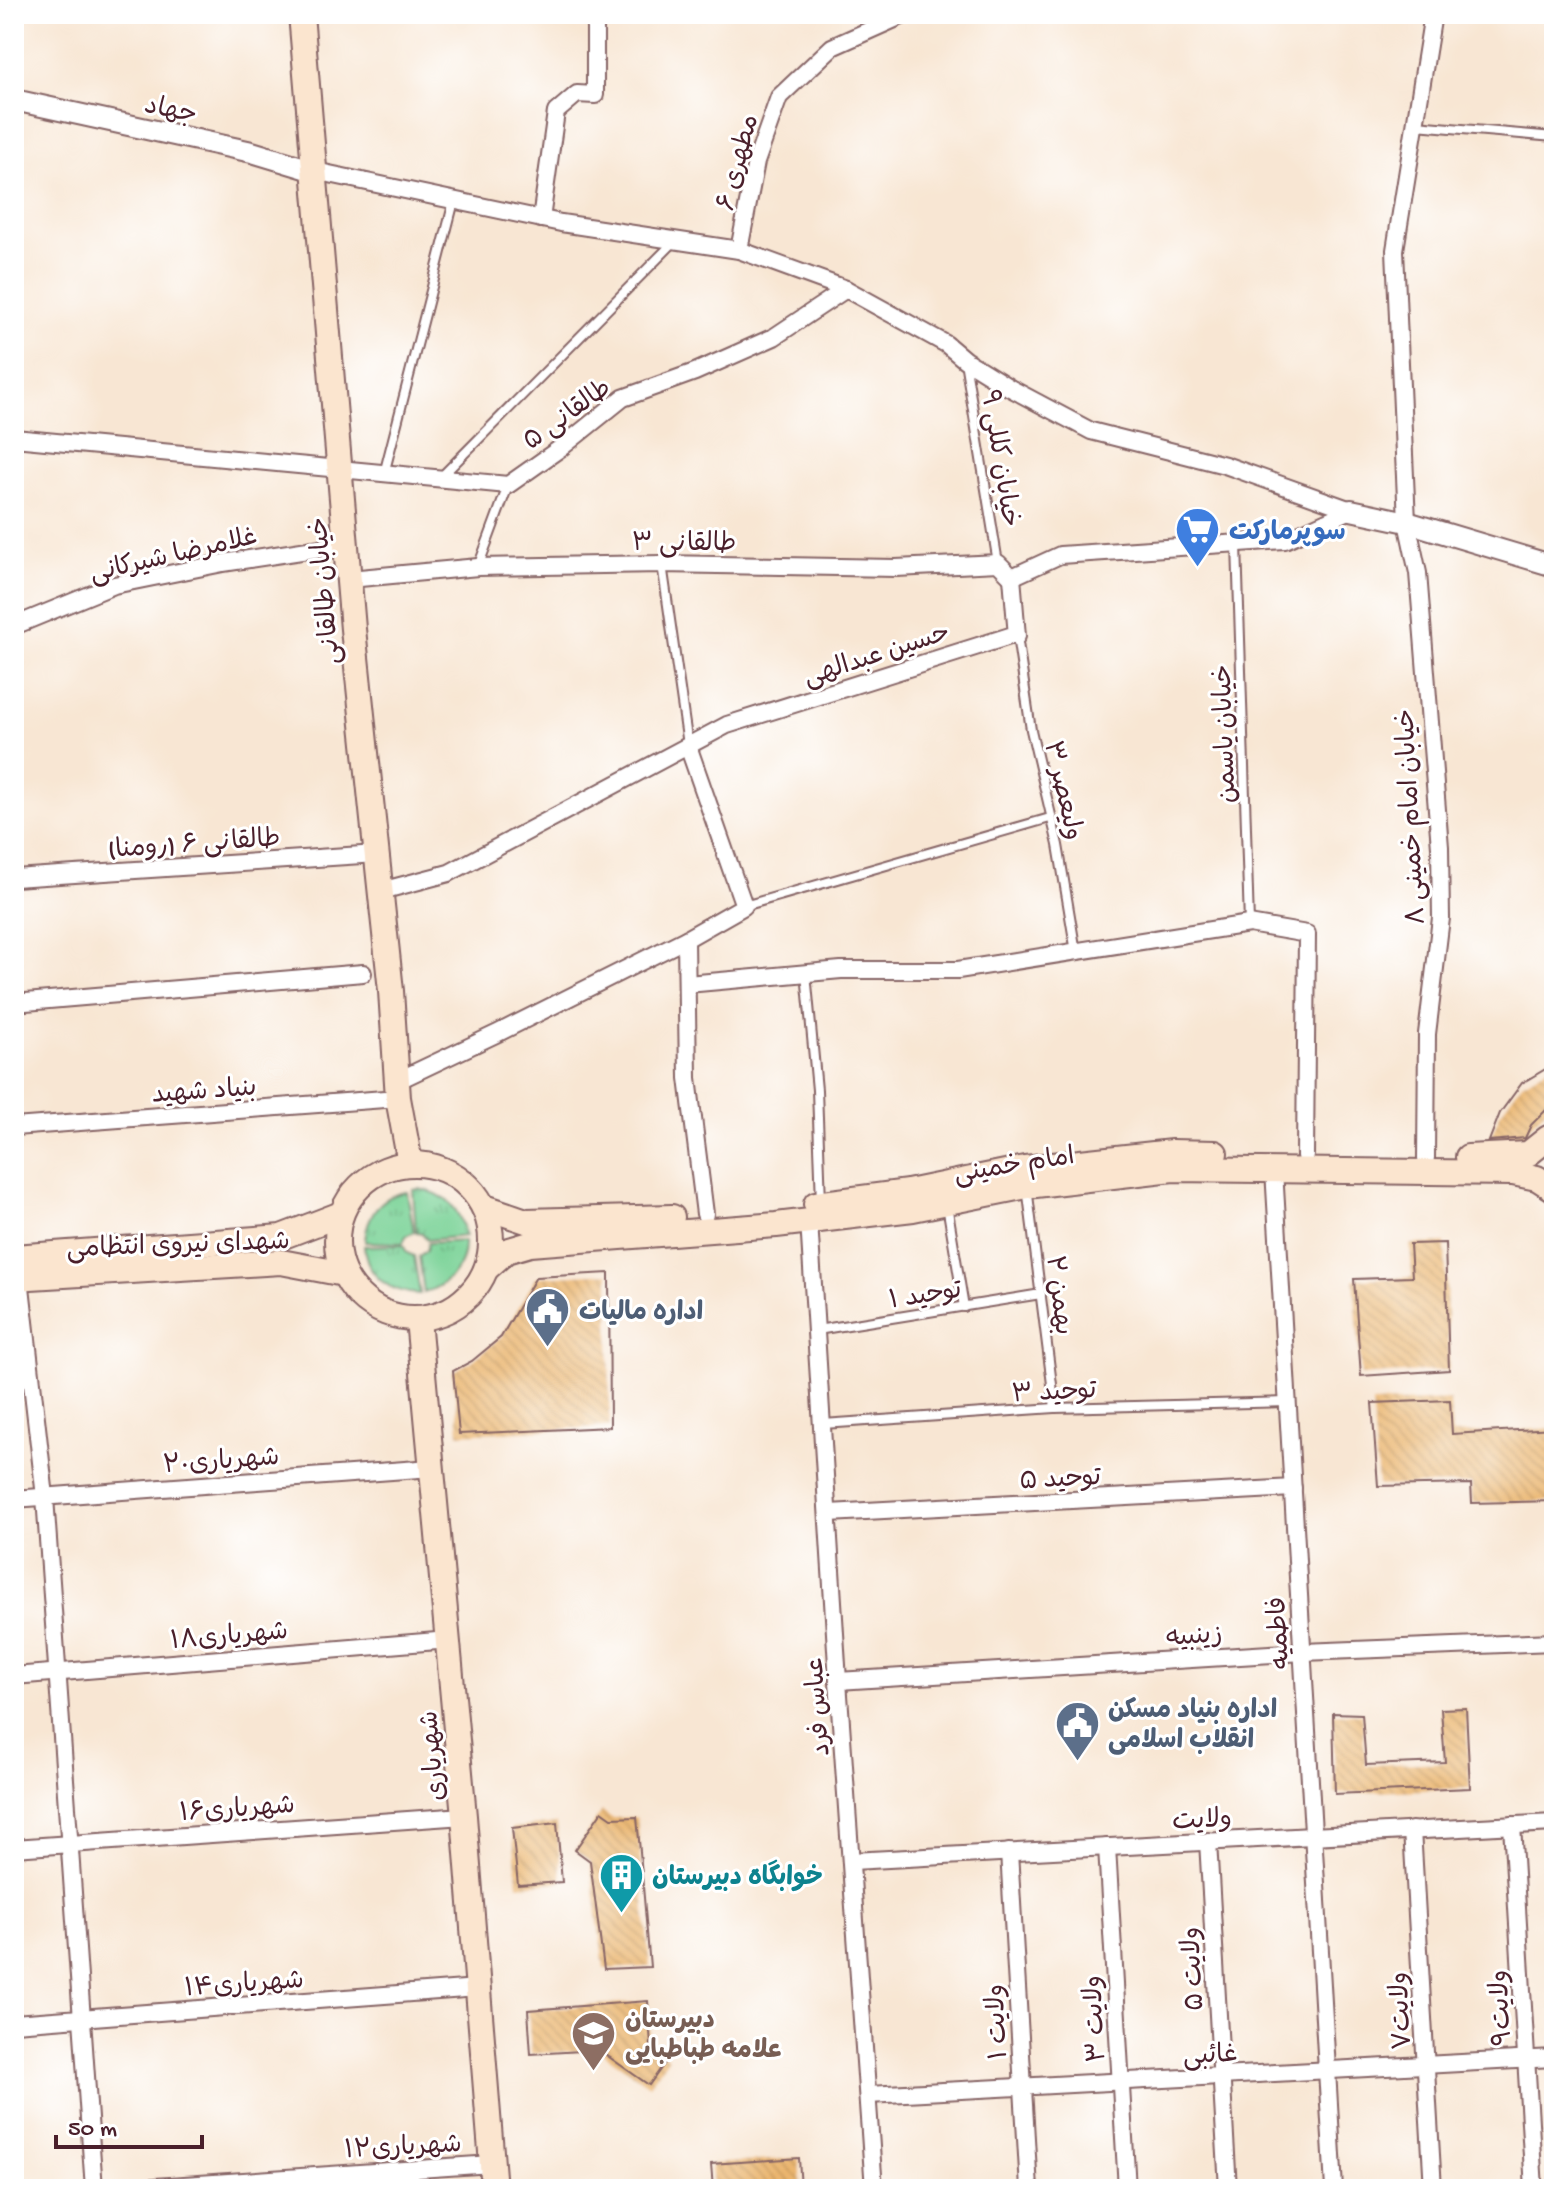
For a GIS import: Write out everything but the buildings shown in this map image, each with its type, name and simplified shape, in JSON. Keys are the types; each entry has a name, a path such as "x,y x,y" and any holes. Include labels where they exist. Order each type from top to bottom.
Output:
{"main road":[{"name":"خیابان طالقانی","path":"301,14 349,579 381,891 397,1089 410,1163"},
{"name":"امام خمینی","path":"488,1267 506,1251 530,1244 815,1212 1025,1168 1172,1152 1426,1158 1528,1154 1551,1134"},
{"path":"1551,1134 1545,1158 1554,1186"},
{"path":"410,1163 440,1167 467,1183 485,1207 493,1237 488,1267 473,1293 448,1311 418,1319 388,1314 362,1299 344,1274 336,1245 341,1214 356,1188 381,1170 410,1163"},
{"name":"امام خمینی","path":"485,1207 526,1221 913,1209 1027,1186 1173,1169 1513,1173 1537,1178 1554,1186"},
{"name":"شهدای نیروی انتظامی","path":"16,1271 281,1237 341,1214"},
{"name":"شهدای نیروی انتظامی","path":"16,1271 281,1262 344,1274"},
{"name":"شهریاری","path":"418,1319 449,1640 494,2189"}],"street":[{"path":"541,219 556,112 577,94 595,95 595,14"},
{"name":"مطهری ۶","path":"739,250 756,162 779,97 832,47 906,14"},
{"name":"خیابان امام خمینی ۸","path":"1426,1158 1427,1034 1441,918 1440,847 1418,573 1407,522 1395,250 1433,14"},
{"name":"جهاد","path":"14,100 252,152 315,171"},
{"path":"315,171 541,219 739,250 846,289 946,344 965,360 1010,388 1091,431 1225,465 1351,510 1407,522 1554,566"},
{"name":"طالقانی ۵","path":"508,485 623,398 695,372 774,337 846,289"},
{"path":"14,438 508,485"},
{"path":"1012,577 1060,555 1285,540 1351,510"},
{"name":"غلامرضا شیرکانی","path":"14,626 114,585 223,563 347,544"},
{"path":"998,563 1012,577 1017,636"},
{"name":"طالقانی ۳","path":"349,579 478,567 662,564 896,568 998,563"},
{"name":"حسین عبدالهی","path":"381,891 449,873 727,725 1017,636"},
{"path":"397,1089 498,1033 686,939 744,906 688,746"},
{"name":"طالقانی ۶ (رومنا)","path":"14,878 377,854"},
{"path":"687,984 841,970 958,970 1249,924 1307,934 1305,1156"},
{"path":"686,939 688,1078 705,1214"},
{"path":"14,1003 363,973"},
{"name":"بنیاد شهید","path":"14,1127 397,1089"},
{"name":"فاطمیه","path":"1274,1170 1334,2189"},
{"name":"عباس فرد","path":"815,1212 816,1330 874,2189"},
{"path":"16,1271 45,1497 94,2189"},
{"name":"شهریاری۲۰","path":"14,1499 432,1468"},
{"name":"توحید ۵","path":"829,1513 1293,1488"},
{"name":"شهریاری۱۸","path":"14,1676 449,1640"},
{"name":"زینبیه","path":"838,1681 1303,1652 1554,1642"},
{"name":"شهریاری۱۶","path":"14,1848 464,1816"},
{"name":"ولایت","path":"852,1861 1554,1823"},
{"name":"ولایت۹","path":"1512,1825 1534,2189"},
{"name":"ولایت۷","path":"1412,1830 1433,2189"},
{"name":"ولایت ۵","path":"1208,1841 1228,2189"},
{"name":"ولایت ۳","path":"1107,1847 1127,2189"},
{"name":"ولایت ۱","path":"1009,1852 1029,2189"},
{"name":"شهریاری۱۴","path":"14,2023 478,1988"},
{"name":"غائبی","path":"868,2095 1554,2058"},
{"name":"شهریاری۱۲","path":"125,2189 492,2164"}],"lane":[{"path":"1416,125 1554,137"},
{"path":"384,474 454,200"},
{"path":"440,479 675,240"},
{"name":"خیابان کللی ۹","path":"965,360 998,563"},
{"path":"478,567 508,485"},
{"name":"خیابان یاسمن","path":"1237,543 1249,924"},
{"path":"662,564 688,746"},
{"name":"ولیعصر ۳","path":"1017,636 1031,730 1058,845 1076,952"},
{"path":"744,906 1050,818"},
{"path":"806,973 817,1090 815,1212"},
{"name":"بهمن ۲","path":"1027,1186 1055,1408"},
{"path":"946,1202 964,1307"},
{"name":"توحید ۱","path":"816,1330 1041,1294"},
{"name":"توحید ۳","path":"823,1424 1055,1408 1288,1402"}],"green space":[{"path":"413,1190 437,1194 451,1204 460,1218 465,1236 428,1240 422,1233 416,1232"},
{"path":"407,1192 414,1232 406,1236 403,1243 365,1242 368,1224 376,1208 389,1197"},
{"path":"464,1241 462,1259 453,1274 441,1285 424,1293 419,1256 426,1251 428,1243"},
{"path":"403,1245 407,1253 414,1256 420,1294 390,1287 375,1275 364,1246"}],"place":[{"name":"سوپرمارکت","path":"1198,569"},
{"name":"اداره مالیات","path":"548,1349"},
{"name":"اداره بنیاد مسکن انقلاب اسلامی","path":"1077,1762"},
{"name":"خوابگاه دبیرستان","path":"621,1914"},
{"name":"دبیرستان علامه طباطبایی","path":"594,2072"}]}
